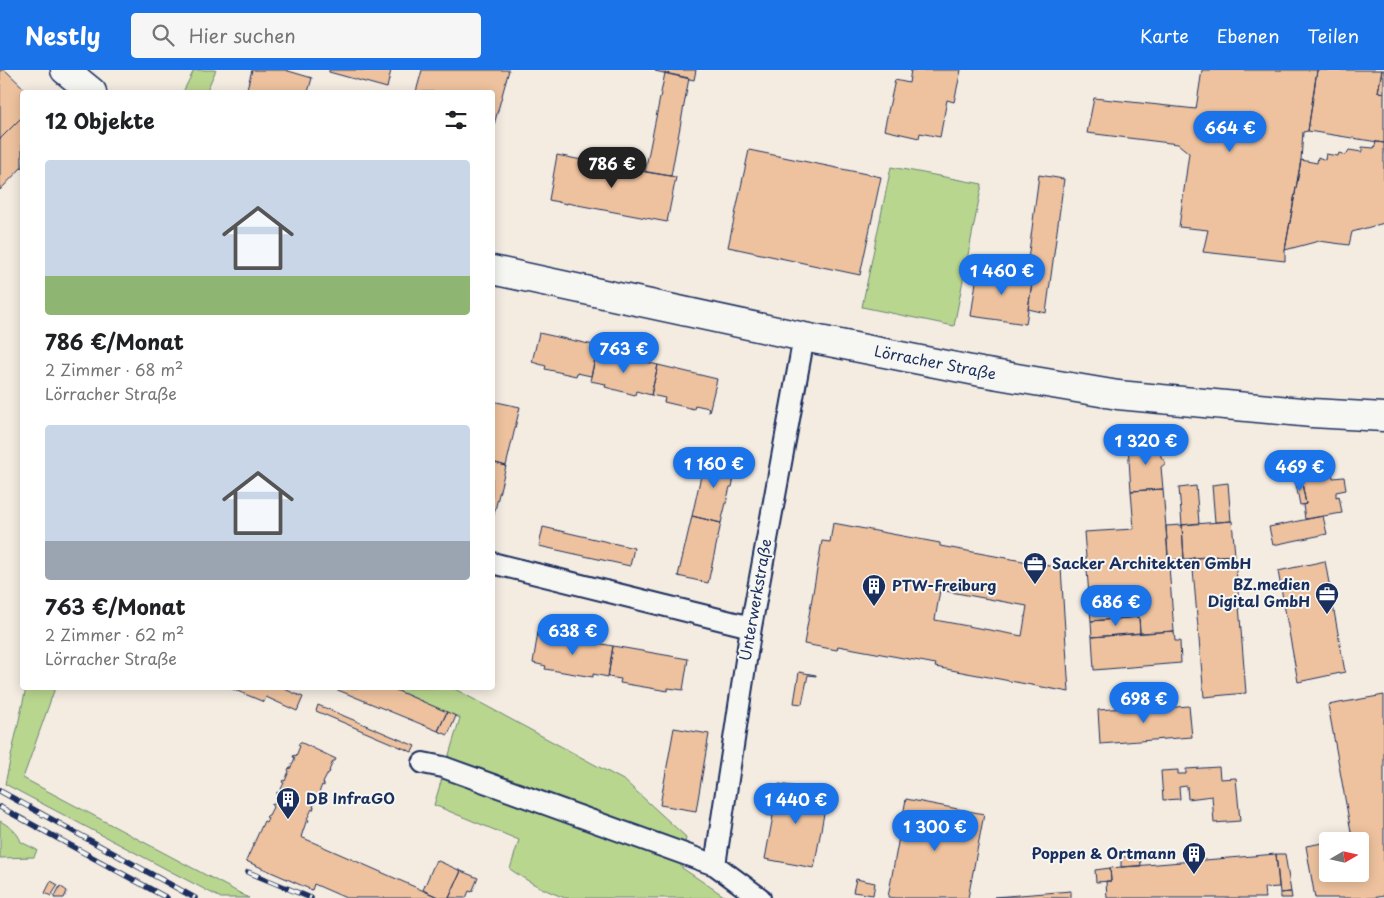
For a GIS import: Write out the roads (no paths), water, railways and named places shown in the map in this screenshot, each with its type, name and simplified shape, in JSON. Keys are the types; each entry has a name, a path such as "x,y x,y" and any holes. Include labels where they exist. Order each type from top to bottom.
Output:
{"street":[{"path":"65,70 90,90"},
{"name":"Lörracher Straße","path":"495,271 804,337 981,372 1118,395 1312,413 1384,417"},
{"name":"Unterwerkstraße","path":"715,865 751,627 804,337"},
{"path":"495,564 751,627"},
{"path":"423,763 443,767 715,865 760,898"}],"railway":[{"path":"0,791 195,898"},
{"path":"0,807 167,898"},
{"path":"248,872 311,898"}],"place":[{"name":"Sacker Architekten GmbH","path":"1035,585"},
{"name":"PTW-Freiburg","path":"874,607"},
{"name":"BZ.medien Digital GmbH","path":"1327,615"},
{"name":"DB InfraGO","path":"288,820"},
{"name":"Poppen & Ortmann","path":"1194,875"}]}
